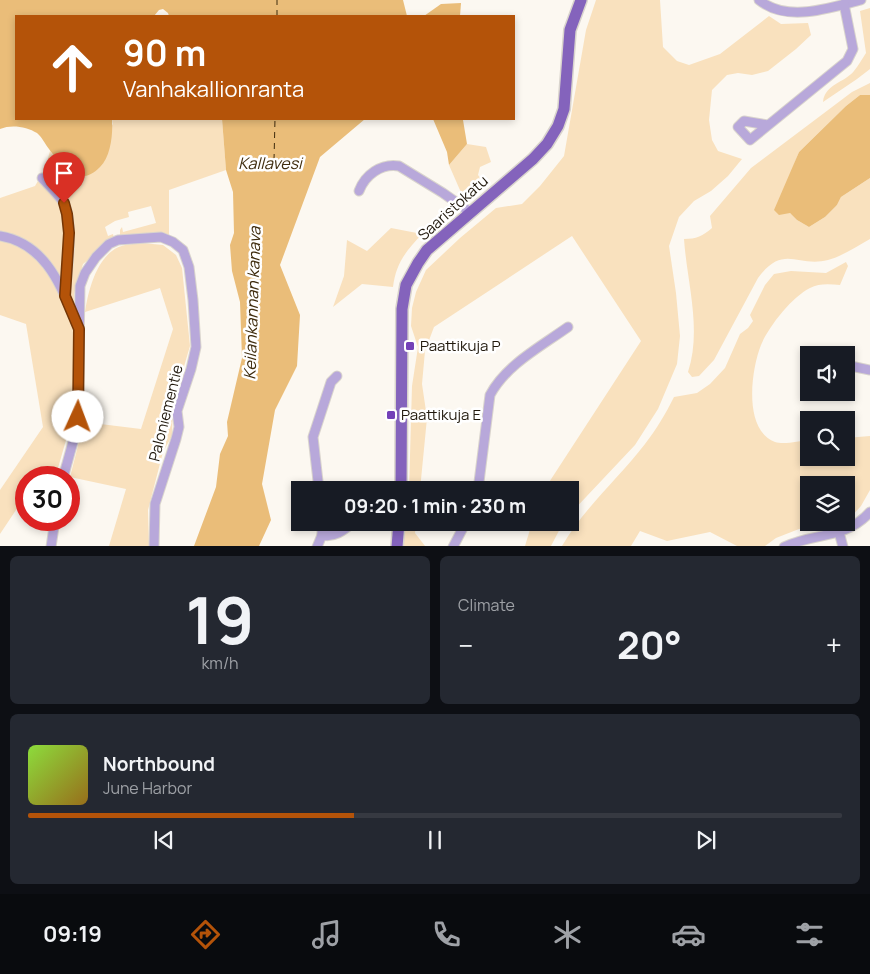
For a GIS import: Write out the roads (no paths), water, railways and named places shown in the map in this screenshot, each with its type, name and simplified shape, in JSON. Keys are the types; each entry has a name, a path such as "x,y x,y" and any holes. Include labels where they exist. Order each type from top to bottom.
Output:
{"main road":[{"name":"Saaristokatu","path":"401,481 402,308 406,285 427,250 533,159 558,126 564,108 570,30 581,0"},
{"path":"397,546 399,531"}],"street":[{"path":"759,0 772,8 795,12 860,0"},
{"path":"768,125 850,57 853,49 844,4"},
{"path":"359,192 362,183 382,167 399,166 470,212"},
{"path":"42,178 64,203 67,214 69,233 65,296"},
{"path":"0,236 7,237 36,252 47,264 65,296 79,329"},
{"name":"Paloniementie","path":"66,466 78,417 80,286 85,273 96,256 109,244 128,238 162,237 173,242 183,250 189,267 196,347 177,411 179,427 176,439 155,504 154,546"},
{"path":"479,481 490,395 497,382 509,370 568,327"},
{"path":"855,367 870,370"},
{"path":"318,481 313,438 331,382 337,376"},
{"path":"784,546 847,530 862,521 870,512"},
{"path":"51,546 54,531"},
{"path":"317,546 322,531"},
{"path":"322,535 329,536 341,531"},
{"path":"453,546 461,531"},
{"path":"839,532 843,546"}],"water":[{"path":"0,0 403,0 407,15 169,15 163,9 159,10 155,15 15,15 15,120 112,120 112,138 107,157 100,167 85,176 78,176 65,168 37,133 19,127 0,129"},
{"path":"461,3 460,15 425,15 441,4"},
{"path":"860,95 870,95 870,178 841,197 837,205 825,217 809,227 790,213 779,215 774,210 799,152 846,106"},
{"name":"Kallavesi","path":"222,120 364,120 320,157 280,265 300,315 297,366 275,410 262,484 271,520 259,546 194,546 216,487 220,454 228,436 227,422 242,358 240,302 232,271 230,245 234,233 233,192 226,170"},
{"path":"433,120 463,120 467,144 449,165 447,152"}],"place":[{"name":"Paattikuja P","path":"410,346"},
{"name":"Paattikuja E","path":"391,415"}],"water label":[{"name":"Keilankannan kanava","path":"252,303"}]}
